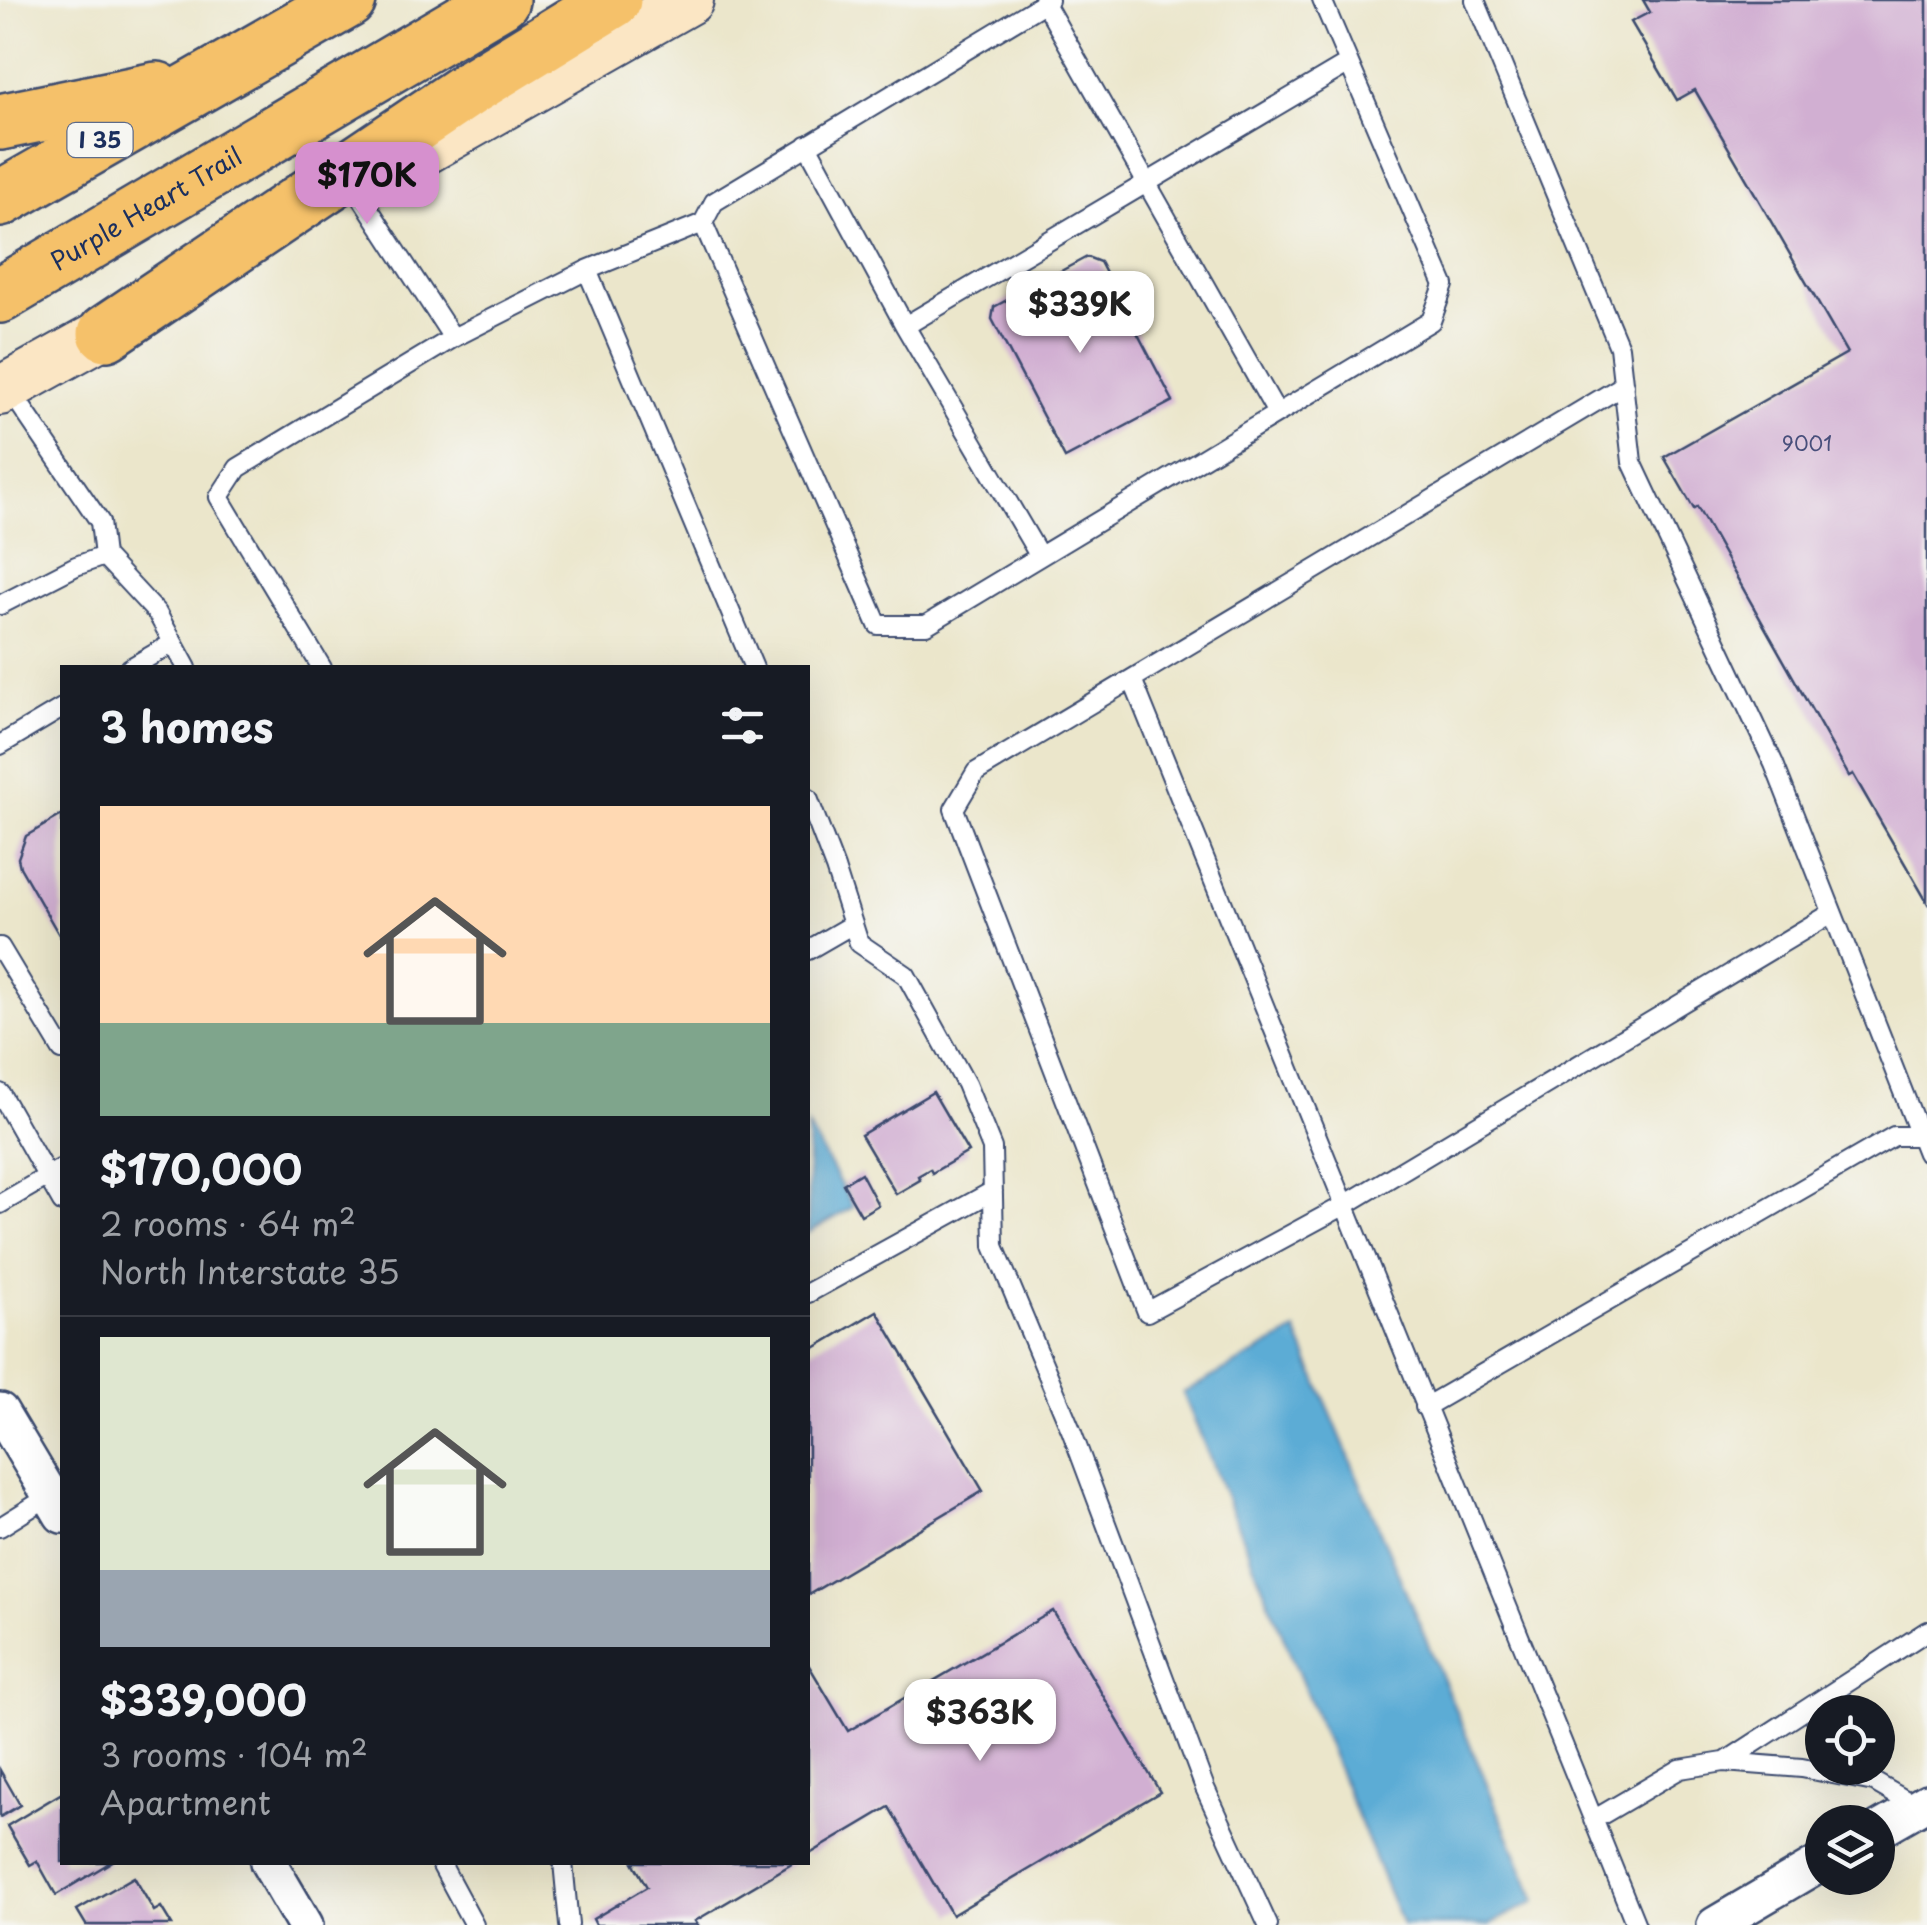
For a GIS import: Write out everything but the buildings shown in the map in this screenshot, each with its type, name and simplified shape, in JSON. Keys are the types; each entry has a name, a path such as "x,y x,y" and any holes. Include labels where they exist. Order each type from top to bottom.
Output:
{"highway":[{"name":"I 35","path":"0,199 348,0"},
{"name":"Purple Heart Trail","path":"0,296 501,0"},
{"path":"106,333 472,86 613,0"},
{"path":"0,122 199,82"}],"main road":[{"path":"4,388 689,0"}],"street":[{"path":"0,1411 57,1505"},
{"path":"1895,1823 1924,1810"},
{"path":"270,1865 305,1925"},
{"path":"1714,1925 1805,1872"}],"lane":[{"path":"703,224 878,625 926,625 1431,321 1444,286 1322,0"},
{"path":"1475,0 1619,346 1632,462 1774,764 1925,1141"},
{"path":"320,665 220,497 238,468 453,338 586,270 703,224 714,202 1045,1 1277,413"},
{"path":"905,326 1348,63"},
{"path":"807,145 905,326 1039,555"},
{"path":"356,189 453,338"},
{"path":"586,270 753,665"},
{"path":"1624,386 976,772 954,809 1147,1312 1343,1206 1832,913"},
{"path":"4,388 100,522 104,556 157,613 185,665"},
{"path":"0,605 104,556"},
{"path":"135,665 173,642"},
{"path":"1132,679 1636,1925"},
{"path":"0,745 60,709"},
{"path":"810,804 859,944 906,975 966,1084 992,1148 994,1246 1085,1466 1205,1788 1268,1925"},
{"path":"810,949 853,924"},
{"path":"0,947 60,1047"},
{"path":"0,1093 56,1172 0,1204"},
{"path":"1425,1407 1894,1136 1925,1141"},
{"path":"810,1292 993,1191"},
{"path":"0,1527 57,1505"},
{"path":"1724,1762 1927,1631"},
{"path":"1593,1820 1680,1769 1724,1762 1802,1768 1874,1782 1924,1810"},
{"path":"442,1865 474,1925"},
{"path":"563,1865 569,1925"}],"water":[{"path":"810,1130 853,1207 810,1232"},
{"path":"1296,1331 1536,1901 1488,1925 1402,1925 1183,1393"}]}
